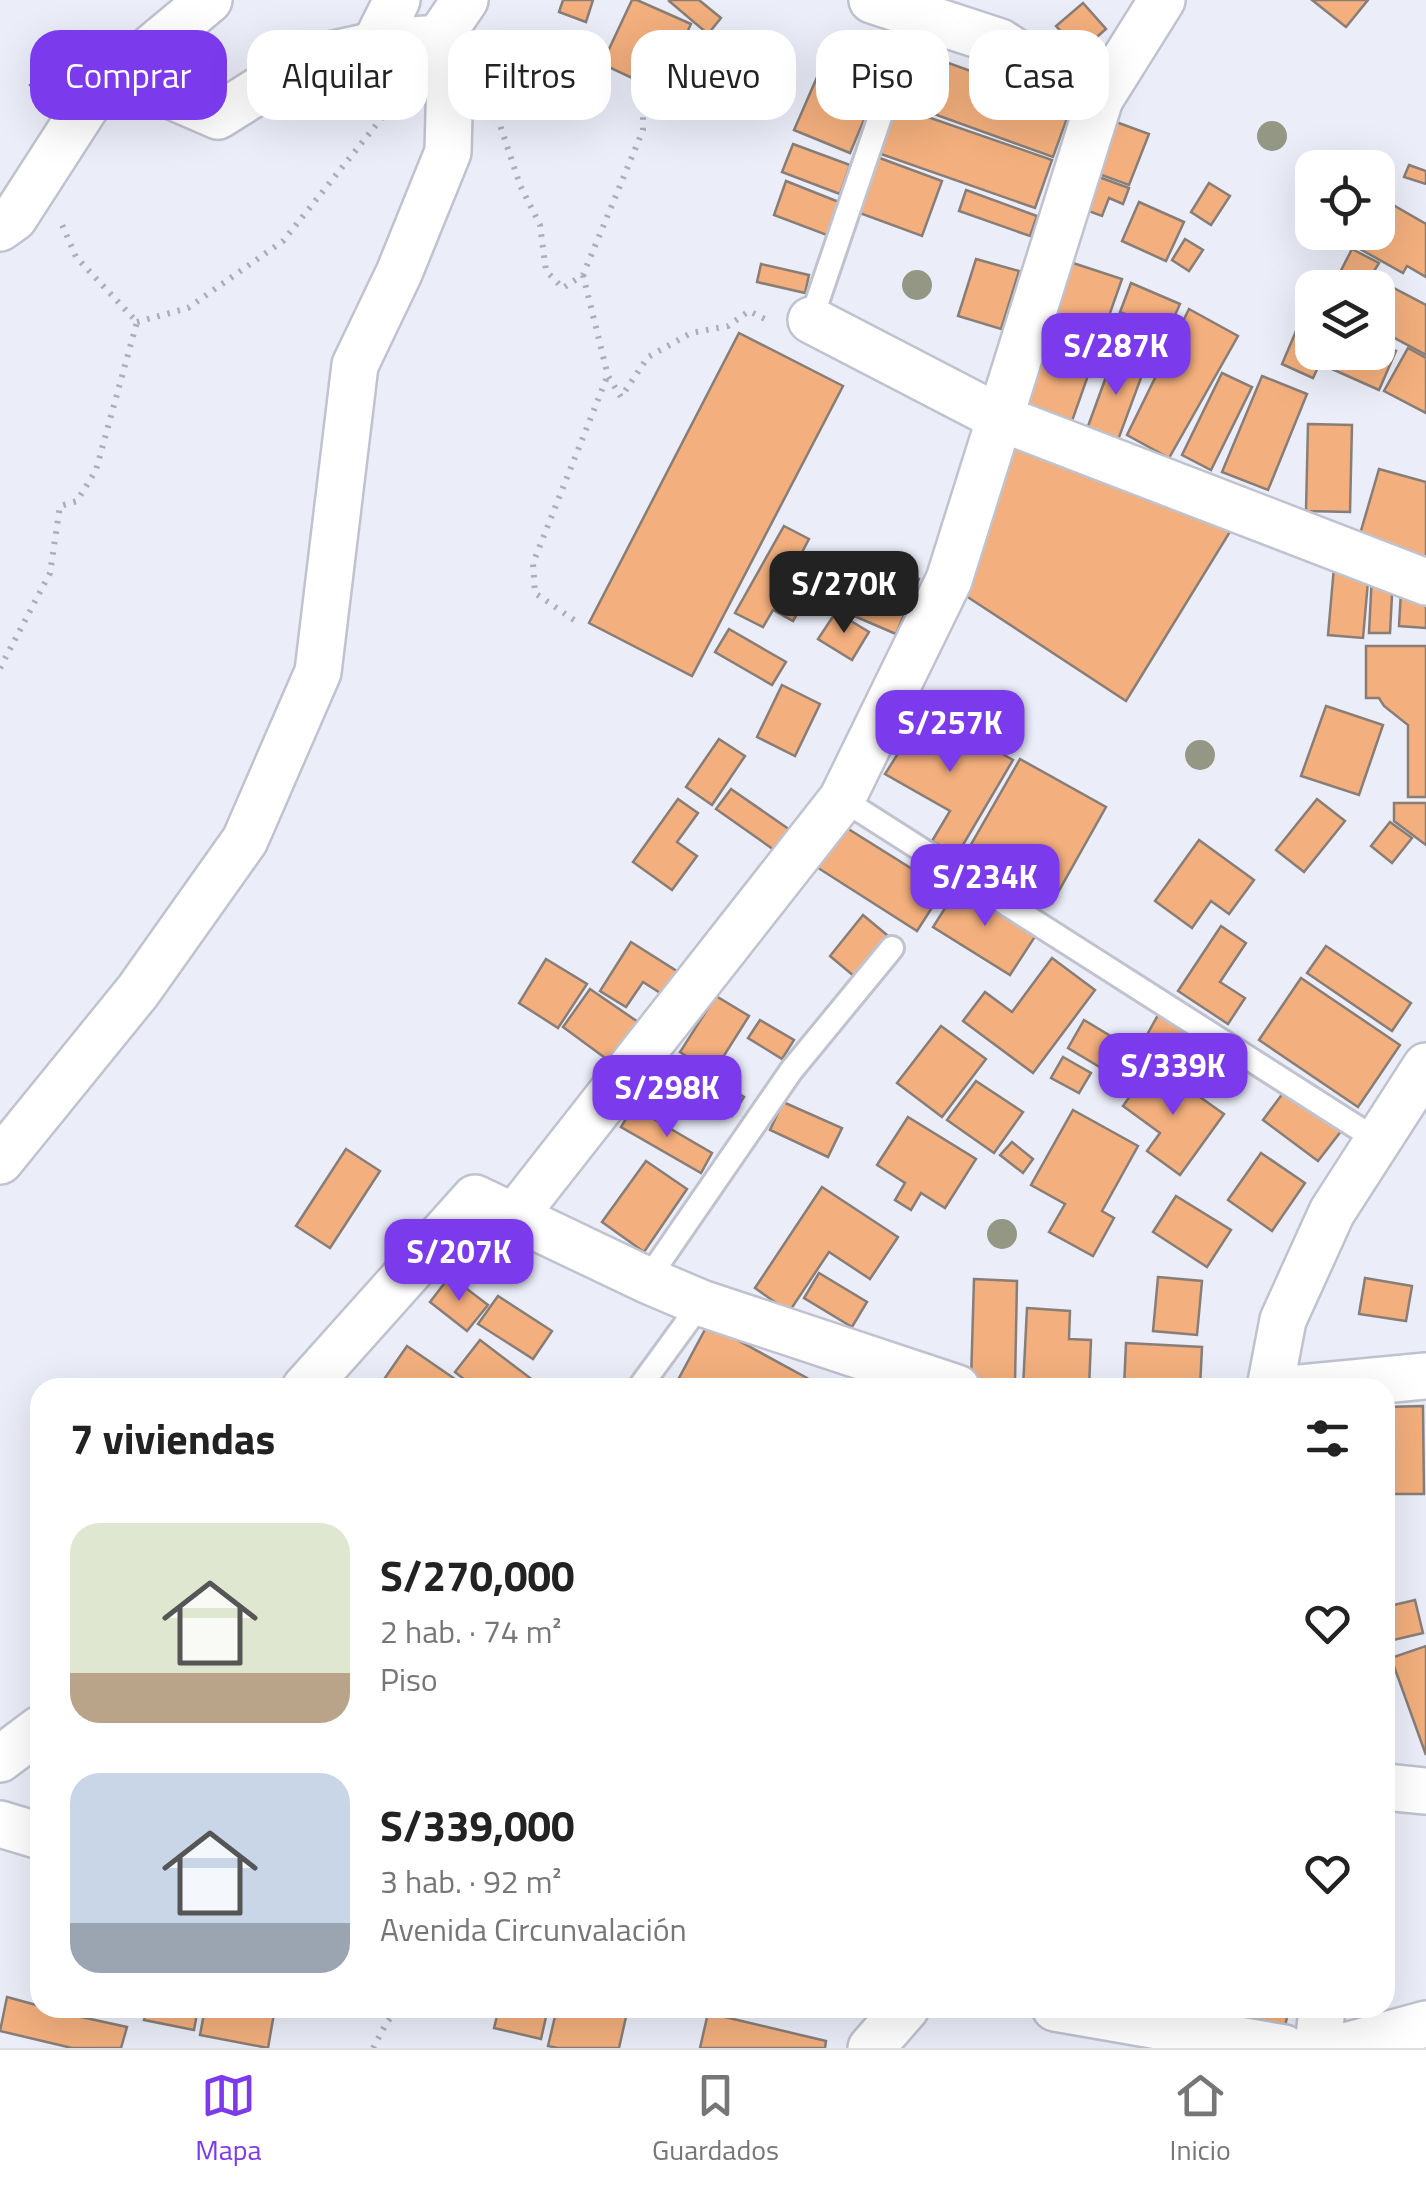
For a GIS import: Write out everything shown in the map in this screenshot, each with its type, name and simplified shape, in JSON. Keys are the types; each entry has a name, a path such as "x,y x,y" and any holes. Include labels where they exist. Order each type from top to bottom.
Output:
{"street":[{"path":"173,30 209,0"},
{"path":"382,30 397,0"},
{"path":"0,1161 138,991 244,840 318,672 354,365 399,274 448,152 444,53 465,0"},
{"path":"872,0 969,32"},
{"path":"1109,85 1162,0"},
{"path":"428,49 444,53"},
{"path":"0,228 14,218 78,120"},
{"path":"514,1218 842,798 949,580 1093,120"},
{"path":"811,320 1000,418 1426,582"},
{"path":"1272,1378 1283,1320 1332,1212 1426,1066"},
{"path":"314,1378 475,1198 701,1303 927,1378"},
{"path":"1395,1379 1426,1376"},
{"path":"0,1759 30,1736"},
{"path":"1395,1787 1426,1791"},
{"path":"0,1824 30,1833"},
{"path":"871,2048 897,2018"},
{"path":"1112,2018 1284,2048"},
{"path":"1318,2048 1321,2018"},
{"path":"1338,2048 1426,2024"}],"lane":[{"path":"811,320 917,15"},
{"path":"842,798 1377,1140"},
{"path":"646,1280 792,1071 892,948"},
{"path":"645,1378 701,1303"}],"path":[{"path":"137,322 188,308 283,241 412,81 444,53 492,103 520,185 540,225 546,272 564,288 583,276 642,130 642,120"},
{"path":"34,188 63,225 76,257 137,322"},
{"path":"583,276 608,376 622,397 648,358 691,333 728,326 749,311 800,337 811,320"},
{"path":"0,668 50,573 60,506 76,501 96,470 137,322"},
{"path":"574,620 535,593 533,563 608,376"},
{"path":"373,2048 390,2018"}],"building":[{"path":"563,0 593,0 586,22 559,12"},
{"path":"632,0 691,24 688,30 631,30 631,78 611,68 611,45"},
{"path":"699,0 721,18 711,30 703,30 669,1"},
{"path":"1312,0 1368,0 1346,27"},
{"path":"1083,3 1106,29 1060,30 1056,26"},
{"path":"949,63 969,70 969,120 1066,120 1053,157 949,119"},
{"path":"816,80 816,120 864,120 850,153 794,130"},
{"path":"891,120 936,120 1052,160 1035,208 878,153"},
{"path":"1116,122 1149,134 1129,185 1096,173"},
{"path":"793,144 850,165 840,194 782,172"},
{"path":"877,157 942,181 922,236 857,212"},
{"path":"1409,165 1426,171 1426,184 1404,177"},
{"path":"1096,176 1129,188 1123,204 1109,198 1102,216 1083,209"},
{"path":"786,181 844,204 832,237 774,215"},
{"path":"1209,183 1230,196 1211,225 1191,212"},
{"path":"966,190 1037,216 1030,236 959,211"},
{"path":"1139,202 1184,222 1166,261 1122,241"},
{"path":"1395,206 1426,224 1426,277 1407,266 1403,273 1362,250 1395,250"},
{"path":"1185,239 1203,250 1189,271 1172,260"},
{"path":"1351,250 1379,263 1375,270 1341,270"},
{"path":"976,259 1019,271 1001,329 958,316"},
{"path":"1073,263 1122,279 1072,421 1023,404"},
{"path":"761,264 809,275 805,293 757,282"},
{"path":"1131,283 1180,304 1168,331 1120,312"},
{"path":"1395,289 1426,305 1426,355 1395,338"},
{"path":"1189,309 1238,336 1169,458 1127,435"},
{"path":"739,333 843,386 692,676 589,623"},
{"path":"1295,333 1295,370 1282,364"},
{"path":"1408,348 1426,358 1426,413 1384,391"},
{"path":"1114,355 1145,367 1118,440 1087,429"},
{"path":"1295,370 1317,370 1313,378"},
{"path":"1334,370 1388,370 1379,390"},
{"path":"1222,373 1252,387 1211,470 1182,455"},
{"path":"1262,376 1307,394 1268,490 1222,472"},
{"path":"1308,424 1352,425 1350,512 1306,511"},
{"path":"1006,437 1236,522 1126,701 960,592"},
{"path":"1379,469 1426,482 1426,561 1358,541"},
{"path":"784,526 809,539 799,558 822,571 793,621 773,610 763,627 735,613"},
{"path":"861,554 919,579 896,634 838,609"},
{"path":"1334,567 1369,570 1363,638 1328,635"},
{"path":"1372,574 1393,576 1390,633 1369,633"},
{"path":"1401,591 1426,593 1426,628 1399,626"},
{"path":"836,612 869,632 852,660 818,639"},
{"path":"729,629 786,662 772,685 715,652"},
{"path":"1366,646 1426,646 1426,797 1408,797 1408,725 1379,698 1366,698"},
{"path":"782,685 820,704 795,756 757,737"},
{"path":"1326,706 1383,725 1359,795 1301,776"},
{"path":"925,711 1013,760 957,855 932,841 950,811 885,774"},
{"path":"719,739 745,756 712,805 686,787"},
{"path":"1020,759 1106,807 1052,903 965,855"},
{"path":"731,789 793,832 777,852 716,809"},
{"path":"678,799 698,813 677,842 697,856 672,890 633,862"},
{"path":"1317,799 1345,821 1304,872 1276,850"},
{"path":"1394,803 1426,803 1426,845 1394,821"},
{"path":"1390,822 1412,838 1392,863 1371,846"},
{"path":"842,825 944,889 917,931 815,866"},
{"path":"1199,840 1254,880 1229,914 1211,901 1192,928 1155,901"},
{"path":"961,883 1038,932 1010,975 933,927"},
{"path":"863,915 887,935 855,977 830,956"},
{"path":"1221,926 1246,943 1220,982 1245,998 1228,1024 1178,991"},
{"path":"631,942 683,975 668,998 643,982 626,1007 600,991"},
{"path":"1326,946 1411,1003 1392,1031 1307,973"},
{"path":"1052,958 1095,990 1033,1073 963,1021 985,992 1012,1012"},
{"path":"546,959 587,984 558,1028 519,1003"},
{"path":"1301,978 1400,1045 1358,1107 1259,1040"},
{"path":"590,989 641,1024 612,1063 563,1027"},
{"path":"716,996 749,1016 713,1073 680,1052"},
{"path":"1158,1015 1211,1044 1196,1071 1143,1042"},
{"path":"760,1020 794,1040 782,1059 748,1038"},
{"path":"1084,1020 1139,1053 1123,1081 1068,1048"},
{"path":"941,1026 986,1059 942,1117 897,1083"},
{"path":"1063,1057 1091,1073 1079,1093 1051,1078"},
{"path":"1153,1064 1224,1114 1180,1175 1147,1151 1160,1133 1123,1106"},
{"path":"701,1070 744,1097 732,1116 689,1089"},
{"path":"976,1081 1023,1112 994,1153 947,1120"},
{"path":"1286,1089 1342,1130 1318,1161 1263,1120"},
{"path":"783,1102 842,1128 828,1157 770,1130"},
{"path":"633,1107 712,1153 701,1173 621,1127"},
{"path":"1073,1110 1138,1146 1102,1211 1114,1218 1093,1256 1049,1232 1065,1204 1031,1185"},
{"path":"908,1117 976,1159 945,1208 921,1193 911,1210 895,1200 905,1183 877,1165"},
{"path":"1012,1142 1033,1159 1023,1173 1000,1155"},
{"path":"346,1149 380,1171 330,1248 296,1226"},
{"path":"1261,1153 1305,1183 1272,1231 1228,1200"},
{"path":"646,1161 687,1189 644,1252 602,1222"},
{"path":"822,1187 898,1237 870,1279 829,1252 789,1312 755,1288"},
{"path":"1176,1196 1231,1230 1207,1267 1153,1232"},
{"path":"819,1273 867,1302 852,1327 804,1298"},
{"path":"450,1276 488,1305 467,1331 430,1302"},
{"path":"1158,1277 1202,1281 1197,1335 1153,1331"},
{"path":"1365,1278 1412,1286 1406,1321 1359,1314"},
{"path":"974,1279 1017,1281 1015,1378 971,1378"},
{"path":"498,1296 552,1331 533,1359 478,1324"},
{"path":"1027,1308 1070,1311 1069,1339 1091,1340 1089,1378 1024,1378"},
{"path":"708,1324 807,1378 679,1378"},
{"path":"480,1340 530,1378 462,1378 455,1372"},
{"path":"1126,1343 1202,1347 1200,1378 1124,1378"},
{"path":"407,1346 453,1378 385,1378"},
{"path":"1423,1406 1424,1494 1395,1494 1395,1407"},
{"path":"1415,1600 1423,1633 1395,1640 1395,1605"},
{"path":"1426,1646 1426,1755 1395,1669 1395,1657"},
{"path":"7,1997 30,2003 30,2018 86,2018 127,2027 121,2048 72,2048 0,2031"},
{"path":"144,2018 196,2018 194,2030"},
{"path":"203,2018 273,2018 268,2048 200,2035"},
{"path":"496,2018 546,2018 541,2039 494,2028"},
{"path":"555,2018 626,2018 619,2048 548,2046"},
{"path":"707,2018 729,2018 826,2041 825,2048 700,2048"},
{"path":"1230,2018 1287,2018 1284,2031"}]}
